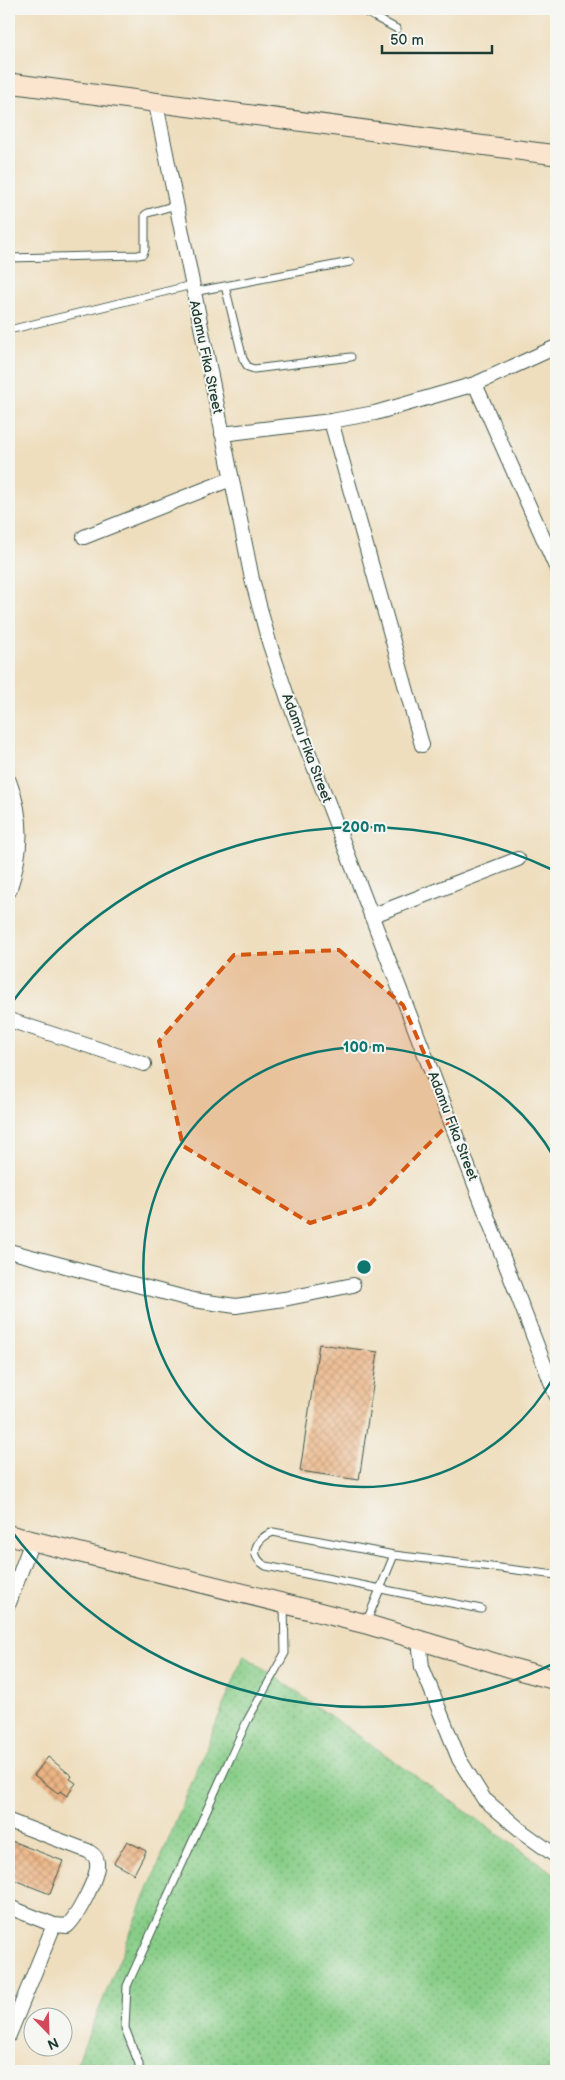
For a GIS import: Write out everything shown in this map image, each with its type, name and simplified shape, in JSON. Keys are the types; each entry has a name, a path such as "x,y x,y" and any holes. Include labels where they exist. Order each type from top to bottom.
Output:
{"street":[{"path":"9,83 156,104 556,155"},
{"name":"Adamu Fika Street","path":"156,104 252,579 269,642 288,699 556,1395"},
{"path":"222,434 331,422 375,413 475,384 556,348"},
{"path":"475,384 556,567"},
{"path":"331,422 422,745"},
{"path":"84,537 231,479"},
{"path":"9,781 20,816 20,846 15,873 9,891"},
{"path":"372,916 518,859"},
{"path":"9,1020 144,1064"},
{"path":"9,1251 193,1300 236,1306 284,1299 353,1285"},
{"path":"9,1535 366,1624 556,1680"},
{"path":"9,1603 32,1541"},
{"path":"419,1640 422,1667 459,1760 484,1799 524,1833 556,1856"},
{"path":"9,1821 88,1851 95,1856 98,1864 75,1919 67,1926 54,1925 9,1907"},
{"path":"9,2035 54,1925"}],"lane":[{"path":"360,9 397,29"},
{"path":"9,258 143,254 145,249 145,215 176,205"},
{"path":"9,330 192,288 225,286 350,262"},
{"path":"225,286 243,359 248,367 254,369 351,358"},
{"path":"480,1609 266,1566 259,1562 256,1554 258,1542 264,1536 273,1532 394,1555 556,1575"},
{"path":"366,1624 394,1555"},
{"path":"139,2071 139,2064 125,2028 127,1986 247,1721 285,1653 284,1603"}],"highlighted area":[{"path":"339,950 403,1005 453,1119 370,1204 310,1223 183,1146 159,1041 234,955"}],"green space":[{"path":"244,1655 556,1875 556,2071 74,2071"}],"building":[{"path":"319,1344 378,1352 359,1480 300,1471"},
{"path":"48,1757 72,1776 70,1779 76,1783 67,1796 60,1791 58,1793 34,1775"},
{"path":"9,1840 63,1861 50,1894 9,1878"},
{"path":"127,1841 146,1851 134,1874 114,1863"}]}
